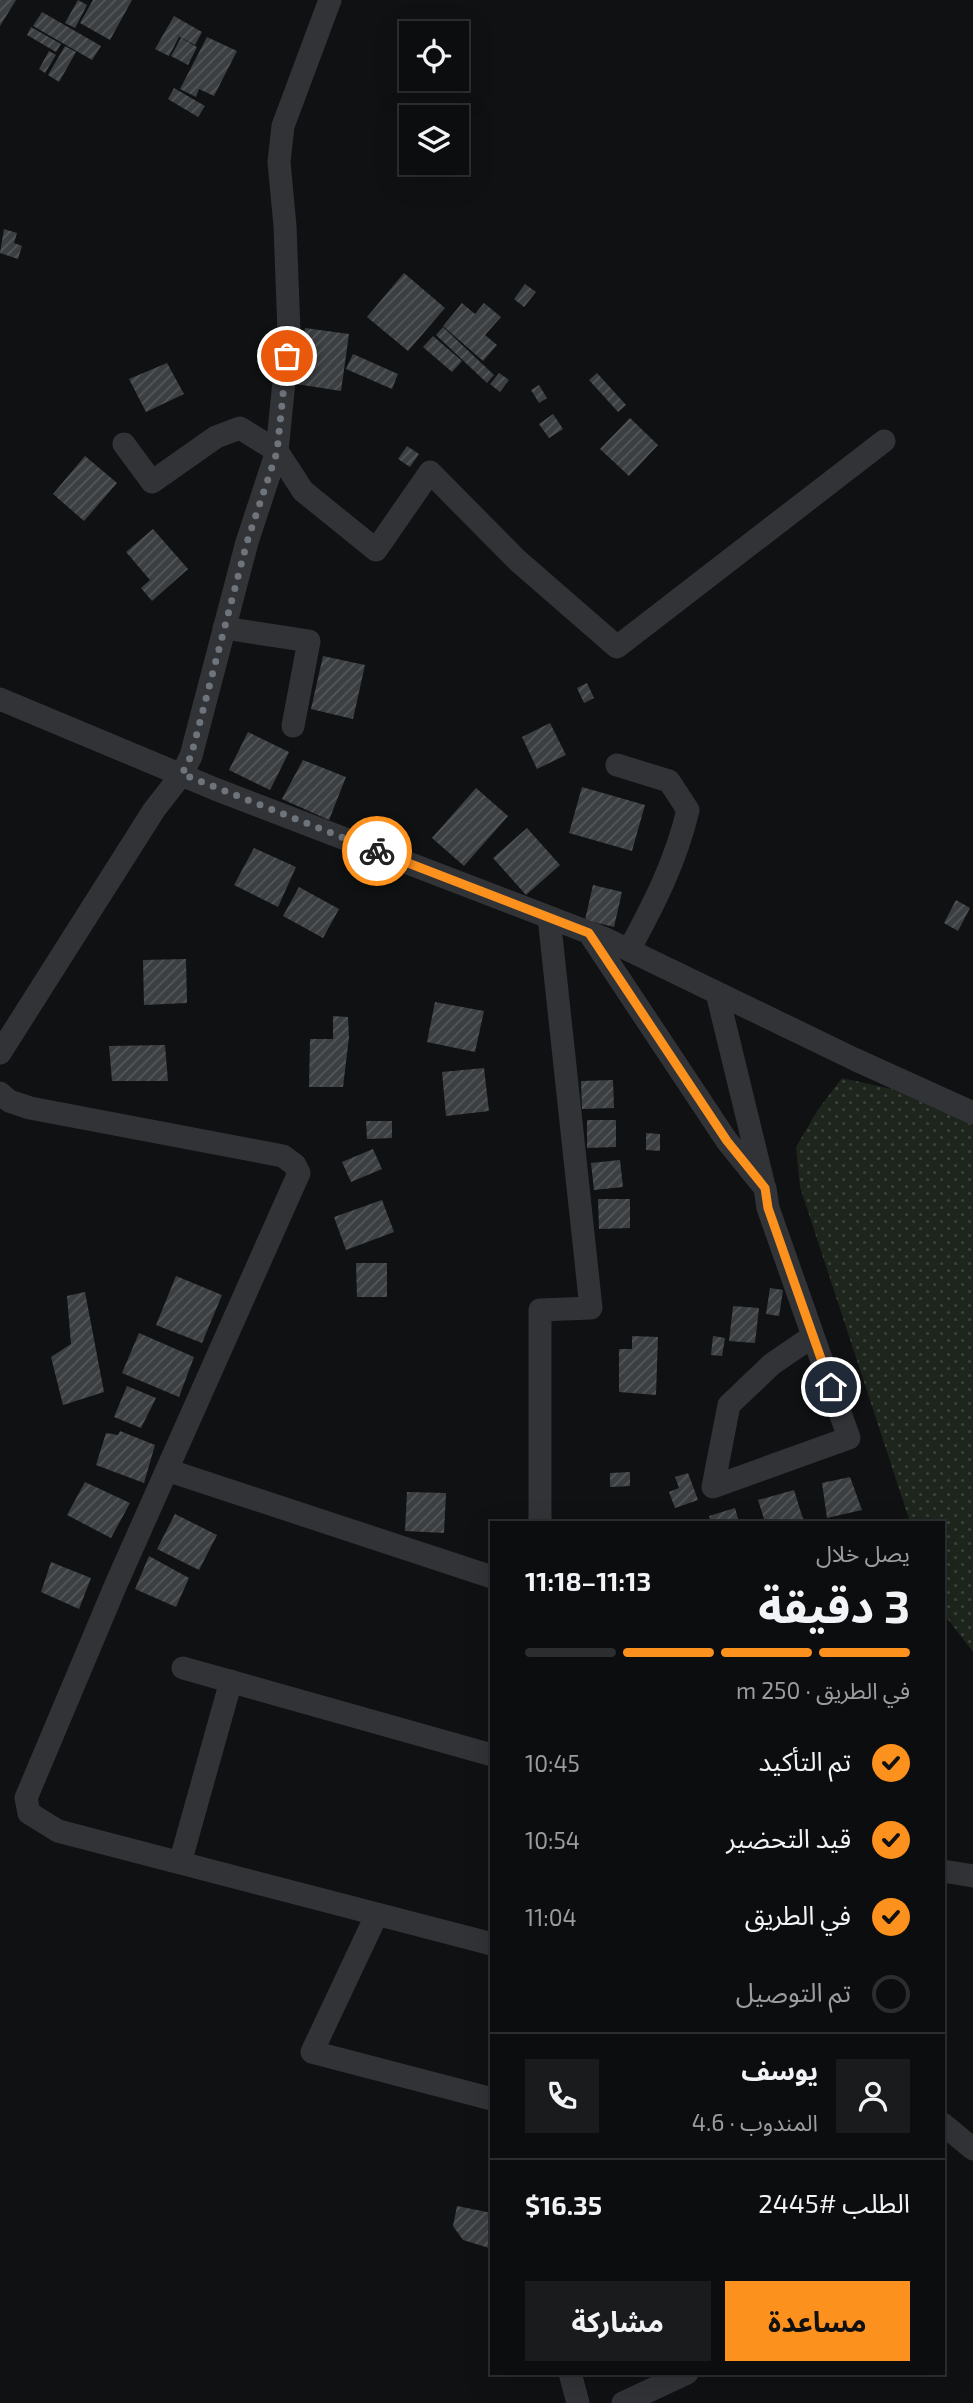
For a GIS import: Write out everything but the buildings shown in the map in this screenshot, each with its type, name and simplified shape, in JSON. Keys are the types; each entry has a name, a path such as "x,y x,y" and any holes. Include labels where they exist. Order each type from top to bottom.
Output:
{"street":[{"path":"0,1053 154,810 182,774 191,756 247,542 277,452 289,332 285,226 279,162 283,126 330,0"},
{"path":"124,444 152,482 216,437 240,428 277,452 303,491 376,550 430,472 517,560 617,647 884,441"},
{"path":"224,628 310,641 293,726"},
{"path":"0,699 182,774 629,950 973,1113"},
{"path":"617,765 669,781 688,810 679,847 658,897 629,950"},
{"path":"540,1521 540,1310 591,1308 549,917"},
{"path":"589,933 727,1141 765,1188"},
{"path":"716,993 768,1208 849,1438 713,1487 729,1405 772,1364 813,1336"},
{"path":"0,1093 9,1101 30,1108 283,1156 295,1165 299,1173 26,1798 29,1813 58,1831 490,1943"},
{"path":"167,1470 490,1576"},
{"path":"183,1668 490,1754"},
{"path":"180,1863 230,1681"},
{"path":"945,1871 973,1876"},
{"path":"377,1914 312,2052 490,2098"},
{"path":"945,2126 973,2149"},
{"path":"571,2375 578,2403"},
{"path":"623,2403 683,2375"}],"shaded area":[{"path":"842,1078 892,1089 973,1125 973,1652 945,1616 945,1521 910,1521 800,1187 796,1147 817,1111"}],"way so far":[{"path":"287,356 277,452 236,580 191,756 182,774 377,851"}],"route":[{"path":"377,851 589,933 727,1141 765,1188 768,1208 831,1387"}]}
